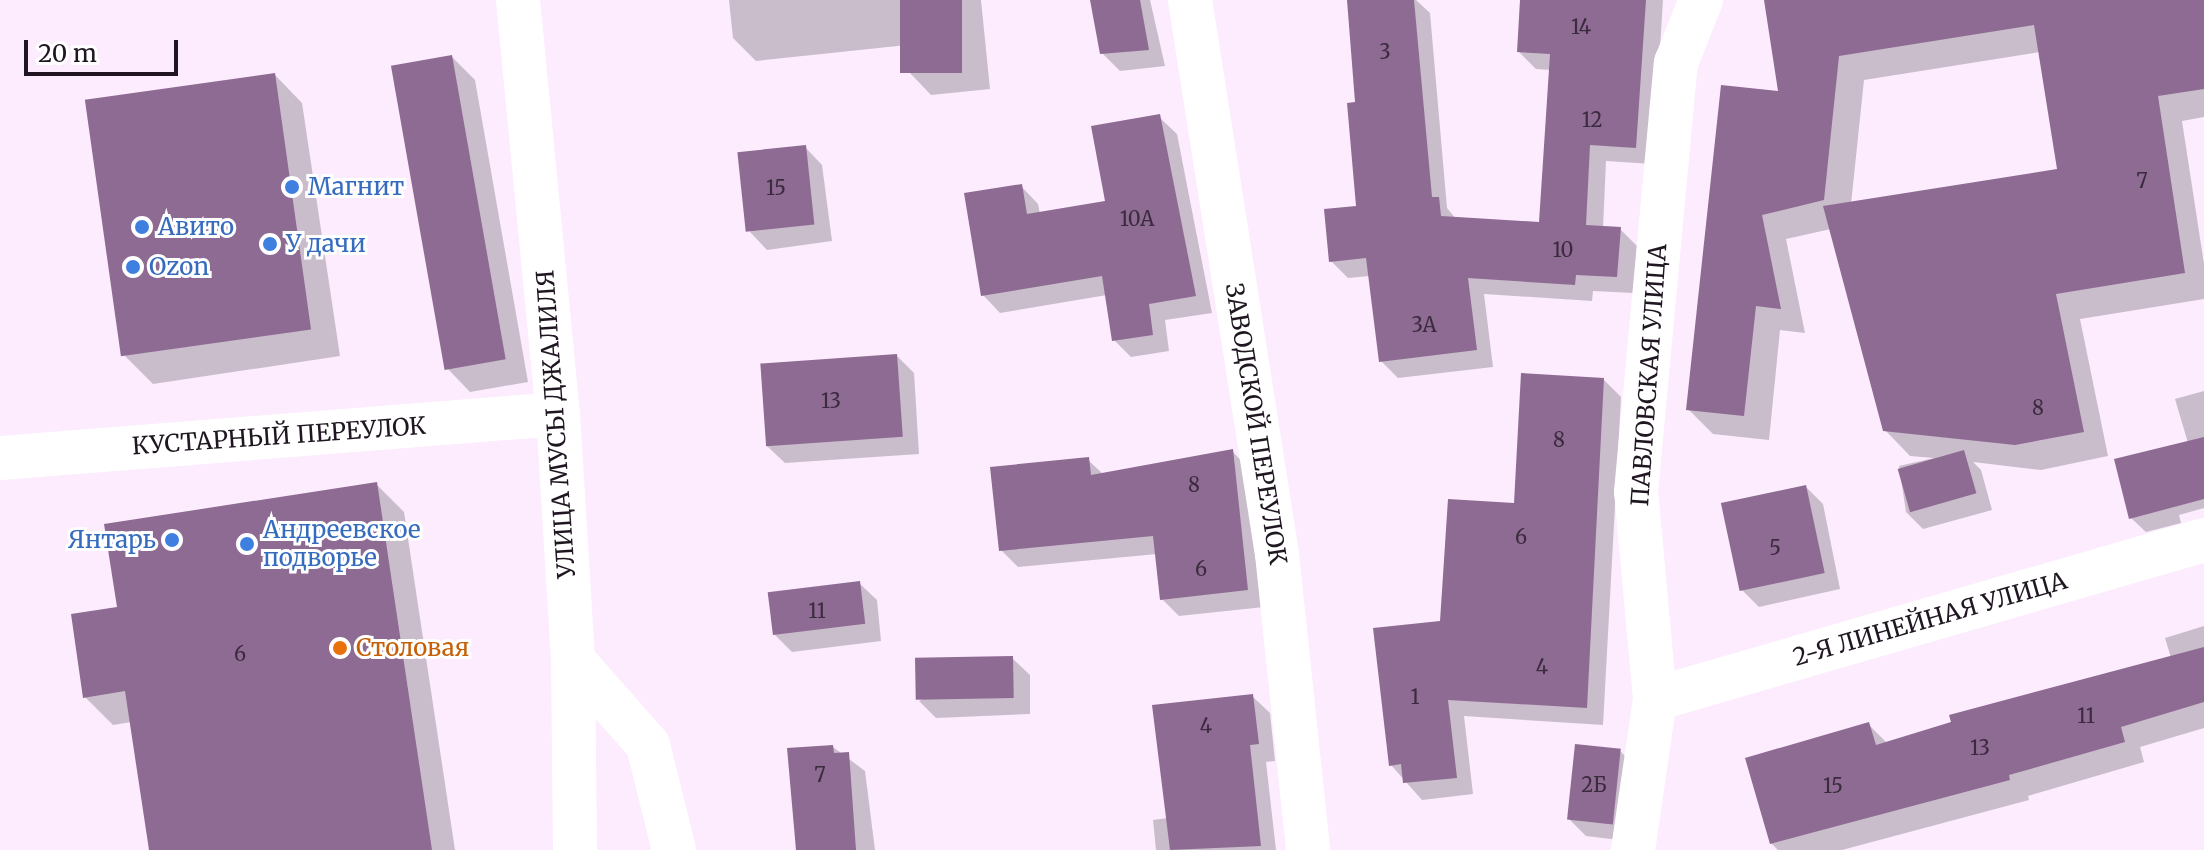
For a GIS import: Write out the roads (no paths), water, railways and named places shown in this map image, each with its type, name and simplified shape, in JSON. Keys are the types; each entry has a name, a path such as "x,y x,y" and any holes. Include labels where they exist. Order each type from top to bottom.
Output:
{"street":[{"name":"УЛИЦА МУСЫ ДЖАЛИЛЯ","path":"518,0 558,414 573,660 575,850"},
{"name":"ЗАВОДСКОЙ ПЕРЕУЛОК","path":"1190,0 1277,554 1308,850"},
{"name":"ПАВЛОВСКАЯ УЛИЦА","path":"1633,850 1655,699 1636,492 1676,63 1701,0"},
{"name":"КУСТАРНЫЙ ПЕРЕУЛОК","path":"0,458 558,414"},
{"name":"2-Я ЛИНЕЙНАЯ УЛИЦА","path":"1655,699 2204,540"},
{"path":"573,660 648,745 674,850"}],"place":[{"name":"Магнит","path":"292,187"},
{"name":"Авито","path":"142,227"},
{"name":"У дачи","path":"270,244"},
{"name":"Ozon","path":"133,267"},
{"name":"Янтарь","path":"172,540"},
{"name":"Андреевское подворье","path":"247,544"},
{"name":"Столовая","path":"340,648"}]}
